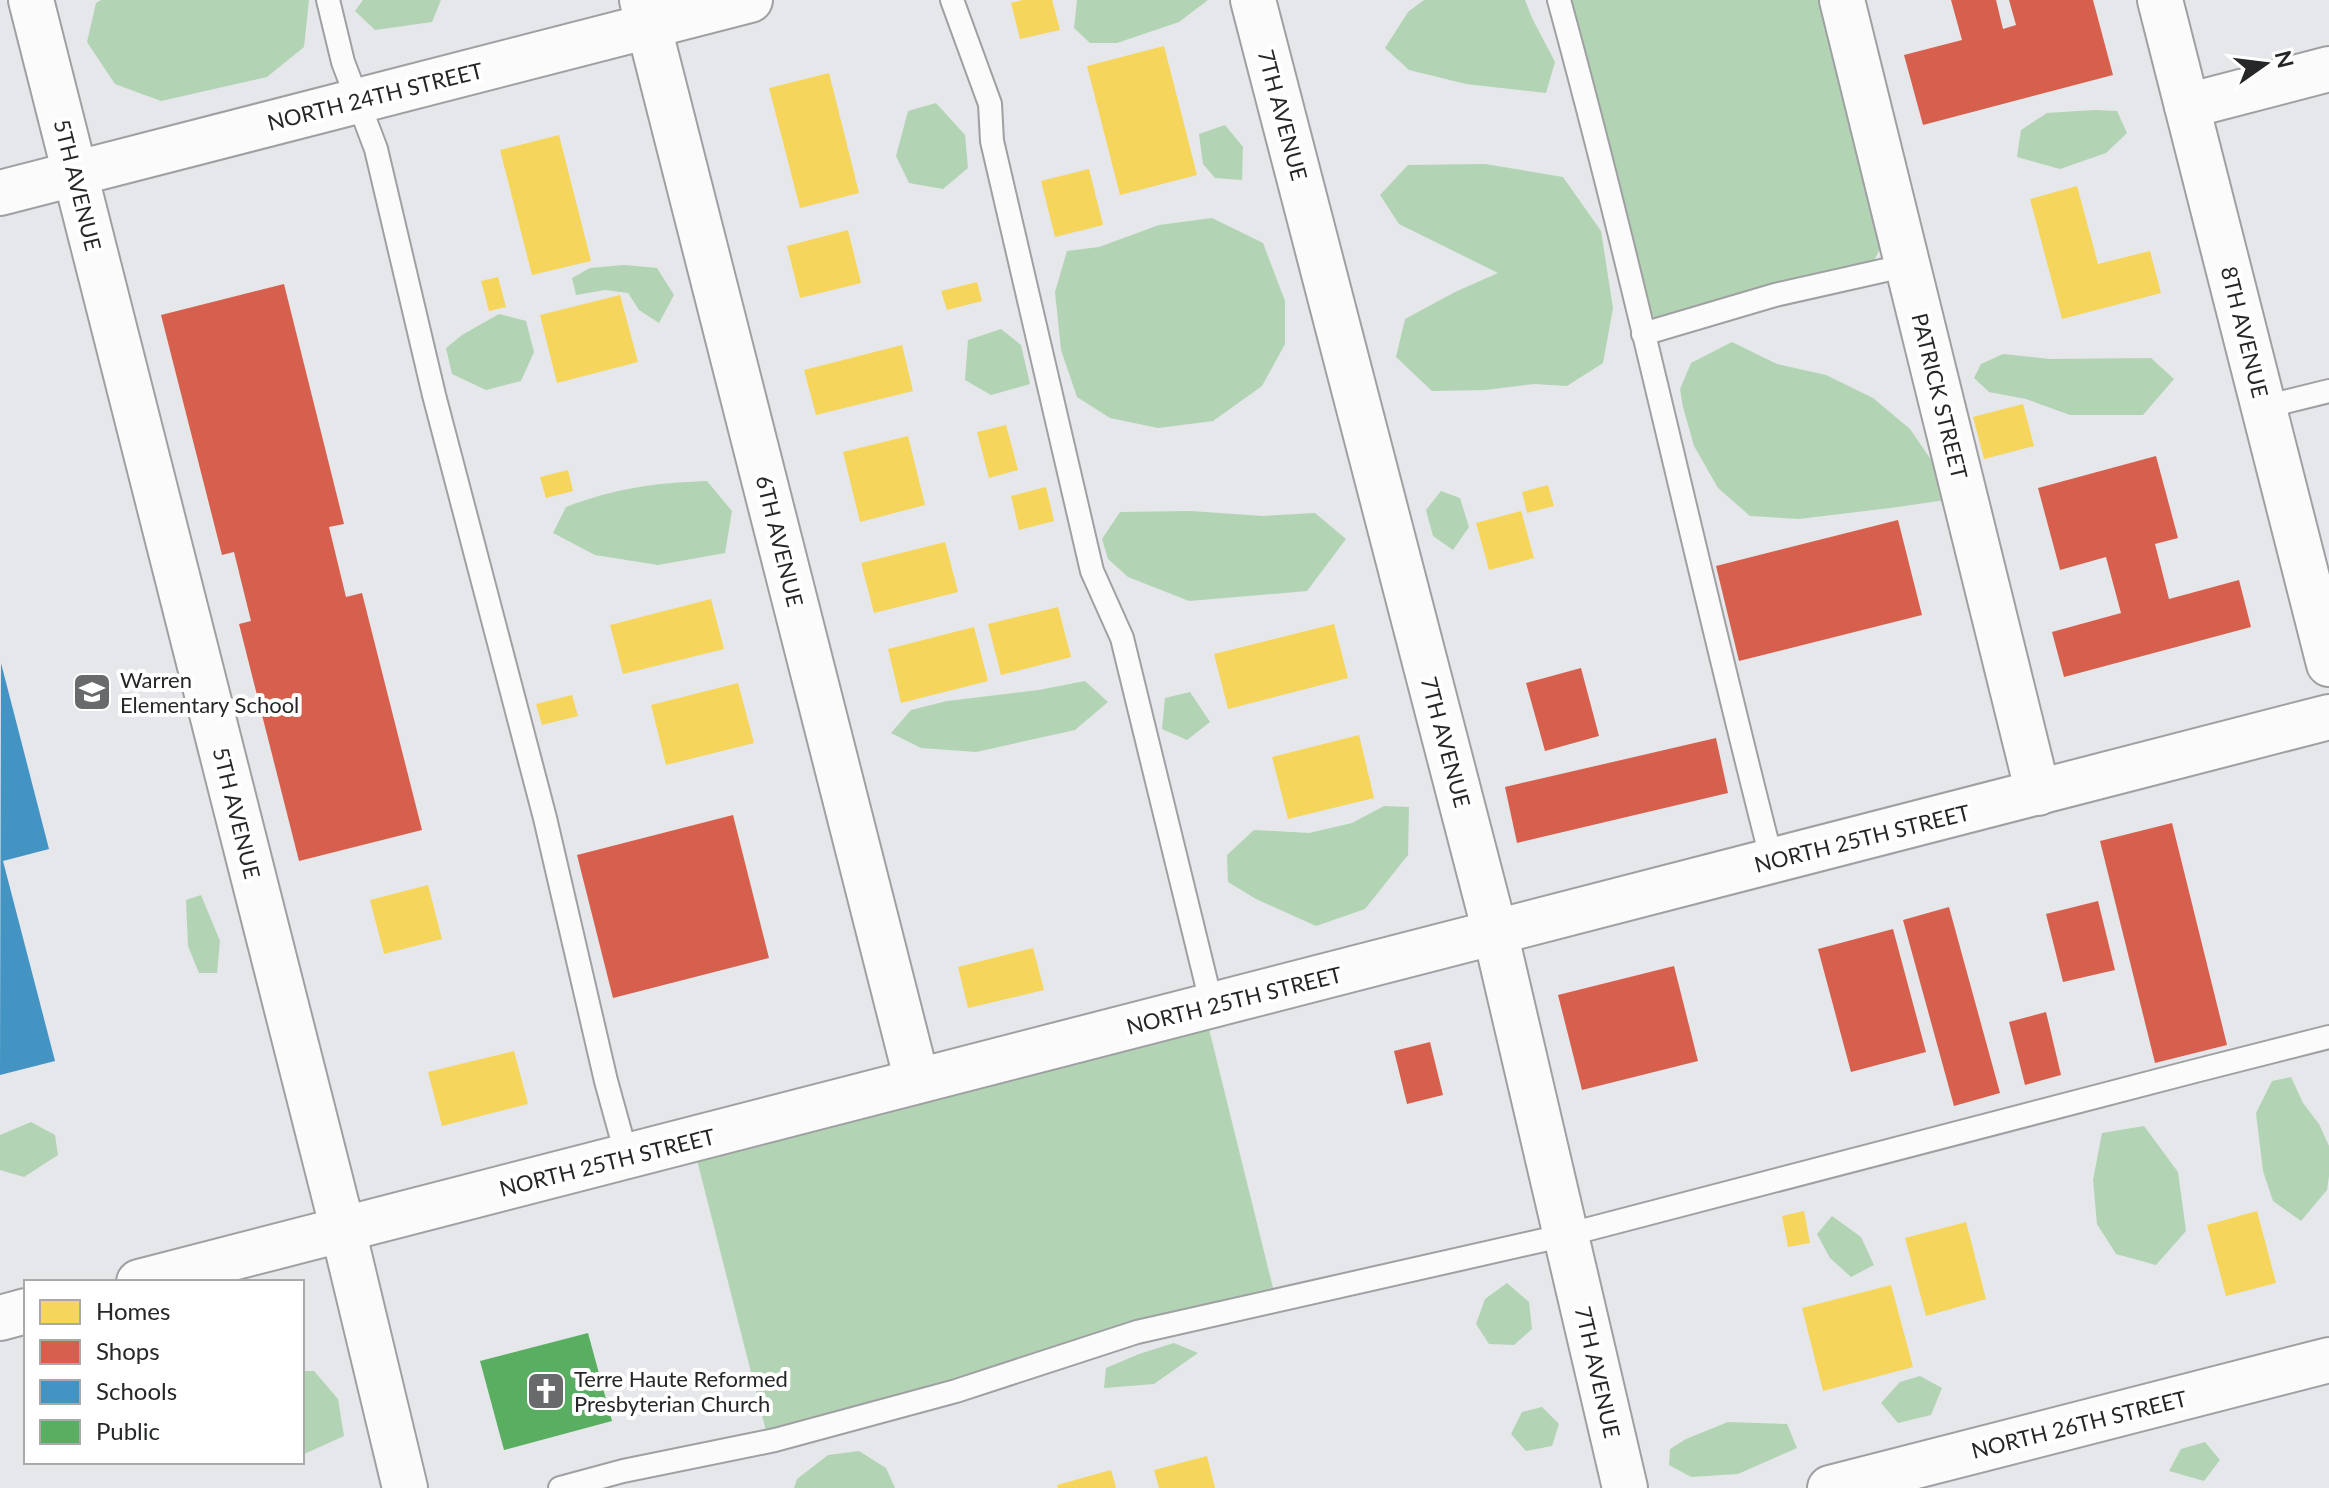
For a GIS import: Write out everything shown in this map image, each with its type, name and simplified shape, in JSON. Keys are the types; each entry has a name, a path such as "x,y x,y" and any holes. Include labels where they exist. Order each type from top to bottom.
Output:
{"street":[{"name":"5TH AVENUE","path":"31,0 343,1230 405,1488"},
{"name":"NORTH 24TH STREET","path":"0,193 358,101 645,13 750,0"},
{"name":"7TH AVENUE","path":"1253,0 1495,932 1625,1488"},
{"name":"PATRICK STREET","path":"1842,0 2038,793"},
{"name":"8TH AVENUE","path":"2160,0 2329,664"},
{"name":"6TH AVENUE","path":"645,13 917,1081"},
{"path":"2187,106 2329,69"},
{"name":"NORTH 25TH STREET","path":"147,1280 2329,717"},
{"path":"0,1318 24,1312"},
{"name":"NORTH 26TH STREET","path":"1830,1488 2329,1360"}],"lane":[{"path":"328,0 343,62 376,149 434,395 545,818 606,1081 627,1157"},
{"path":"952,0 990,104 992,141 1092,571 1122,638 1212,1006"},
{"path":"1559,0 1588,106 1772,861"},
{"path":"1643,334 1775,295 1908,265"},
{"path":"2264,407 2329,391"},
{"path":"560,1488 623,1471 775,1440 956,1391 1137,1332 1566,1235 2329,1037"}],"green space":[{"path":"101,0 309,0 304,47 267,77 161,101 115,84 87,42 96,3"},
{"path":"363,0 441,0 432,22 375,30 355,11"},
{"path":"1077,0 1208,0 1179,22 1117,43 1090,43 1074,28"},
{"path":"1424,0 1525,0 1555,62 1546,93 1466,84 1409,70 1385,48 1408,12"},
{"path":"1567,0 1823,0 1883,242 1873,263 1660,319 1648,315"},
{"path":"936,103 965,135 968,168 943,189 909,183 896,156 908,111"},
{"path":"2117,111 2127,133 2106,153 2060,169 2017,157 2021,130 2047,113"},
{"path":"1225,125 1243,147 1242,180 1215,178 1203,164 1199,134"},
{"path":"1485,164 1563,177 1601,231 1613,308 1603,363 1567,386 1534,384 1485,390 1432,391 1396,357 1405,319 1498,273 1399,224 1380,195 1408,165"},
{"path":"1212,218 1263,243 1285,301 1285,344 1262,386 1213,421 1158,428 1110,418 1077,397 1061,350 1055,292 1067,251 1099,247 1159,225"},
{"path":"624,265 657,268 674,295 659,323 639,310 628,293 605,290 576,295 572,278 590,268"},
{"path":"499,314 526,321 534,352 521,381 486,390 452,374 446,348"},
{"path":"1001,329 1021,345 1030,384 991,395 965,380 968,340"},
{"path":"1732,342 1777,364 1826,375 1873,398 1910,429 1936,467 1945,500 1799,519 1750,516 1718,488 1694,446 1680,389 1691,363"},
{"path":"2003,354 2050,359 2151,358 2174,379 2143,415 2070,415 2026,399 1989,392 1974,378 1981,364"},
{"path":"707,481 732,511 725,553 658,565 595,555 553,533 566,507 635,488"},
{"path":"1441,491 1460,498 1469,527 1453,550 1433,536 1426,510"},
{"path":"1191,511 1262,516 1315,513 1346,539 1307,591 1189,601 1128,577 1108,559 1102,539 1120,512"},
{"path":"1085,681 1108,702 1075,730 976,752 921,748 891,733 911,710 947,701"},
{"path":"1190,692 1210,722 1187,740 1162,729 1165,698"},
{"path":"1384,806 1409,807 1408,855 1365,909 1316,926 1256,899 1228,882 1227,855 1254,830 1309,833 1352,823"},
{"path":"201,895 220,941 217,973 199,973 188,946 186,900"},
{"path":"1209,1029 1274,1292 766,1431 697,1160"},
{"path":"2291,1077 2329,1146 2327,1190 2301,1221 2273,1201 2263,1171 2256,1113 2272,1081"},
{"path":"31,1122 55,1135 58,1155 24,1177 0,1170 0,1135"},
{"path":"2144,1126 2178,1172 2186,1231 2156,1265 2116,1254 2097,1224 2093,1180 2102,1133"},
{"path":"1832,1216 1861,1237 1874,1265 1851,1277 1830,1258 1817,1234"},
{"path":"1507,1283 1529,1302 1532,1329 1514,1345 1489,1344 1476,1324 1485,1299"},
{"path":"1174,1343 1198,1353 1154,1384 1104,1388 1106,1368"},
{"path":"304,1371 314,1371 338,1399 344,1436 304,1454"},
{"path":"1920,1376 1942,1388 1931,1415 1898,1423 1881,1403 1900,1382"},
{"path":"1542,1407 1559,1424 1552,1446 1526,1451 1511,1434 1522,1412"},
{"path":"1728,1422 1787,1424 1797,1448 1738,1474 1691,1477 1669,1465 1670,1449"},
{"path":"2205,1442 2220,1460 2204,1481 2169,1471 2181,1449"},
{"path":"859,1451 886,1468 895,1488 794,1488 797,1479 828,1455"}],"building: Homes":[{"path":"1052,0 1060,30 1020,39 1011,3"},
{"path":"1164,46 1197,175 1120,195 1087,66"},
{"path":"829,73 859,193 800,208 769,88"},
{"path":"559,135 591,261 532,275 500,150"},
{"path":"1089,169 1103,225 1055,237 1041,181"},
{"path":"2077,186 2098,264 2150,251 2161,293 2062,319 2030,199"},
{"path":"848,230 861,283 800,298 787,246"},
{"path":"498,277 506,307 489,311 481,281"},
{"path":"977,282 982,301 947,310 941,291"},
{"path":"620,295 638,362 557,383 540,315"},
{"path":"902,345 913,391 816,415 804,370"},
{"path":"2023,404 2034,446 1984,459 1973,417"},
{"path":"1006,425 1018,470 989,478 977,432"},
{"path":"908,436 925,505 860,522 843,452"},
{"path":"568,470 573,491 546,498 540,477"},
{"path":"1548,485 1554,506 1527,513 1522,492"},
{"path":"1046,487 1054,521 1019,530 1011,496"},
{"path":"1521,511 1534,558 1489,570 1476,523"},
{"path":"945,542 958,592 874,613 861,563"},
{"path":"711,599 724,649 623,674 610,625"},
{"path":"1058,607 1071,657 1001,675 988,624"},
{"path":"1334,624 1348,678 1228,709 1214,654"},
{"path":"974,627 988,681 901,703 888,649"},
{"path":"738,683 754,743 666,765 651,705"},
{"path":"572,695 578,716 542,725 536,704"},
{"path":"1359,735 1374,798 1288,819 1272,757"},
{"path":"428,885 442,939 384,954 370,900"},
{"path":"1033,948 1044,990 968,1008 958,967"},
{"path":"514,1051 528,1104 442,1126 428,1072"},
{"path":"1804,1211 1810,1243 1788,1247 1782,1216"},
{"path":"2257,1211 2276,1283 2226,1296 2207,1225"},
{"path":"1966,1222 1986,1299 1926,1316 1905,1238"},
{"path":"1891,1285 1913,1367 1823,1391 1802,1308"},
{"path":"1207,1456 1215,1488 1159,1488 1154,1470"},
{"path":"1111,1470 1116,1488 1058,1488 1057,1485"}],"building: Shops":[{"path":"1951,0 1996,0 2003,29 2016,25 2009,0 2093,0 2113,75 1923,125 1904,55 1962,40"},
{"path":"284,284 344,524 329,527 346,597 362,593 422,830 299,861 239,624 251,621 234,552 222,555 161,315"},
{"path":"2156,456 2178,538 2155,544 2169,599 2239,580 2251,627 2064,677 2052,632 2121,613 2106,557 2060,570 2038,488"},
{"path":"1898,520 1922,615 1739,661 1716,566"},
{"path":"1581,668 1599,736 1545,751 1526,683"},
{"path":"1716,738 1728,793 1517,843 1505,787"},
{"path":"733,815 769,958 613,998 577,855"},
{"path":"2172,823 2227,1045 2155,1063 2100,841"},
{"path":"2098,901 2115,970 2063,982 2046,914"},
{"path":"1949,907 2000,1093 1954,1106 1903,920"},
{"path":"1893,929 1926,1052 1851,1072 1818,949"},
{"path":"1674,966 1698,1061 1582,1090 1558,995"},
{"path":"2046,1012 2061,1075 2025,1085 2009,1022"},
{"path":"1430,1042 1443,1095 1407,1104 1394,1051"}],"building: Schools":[{"path":"1,663 49,849 3,861 55,1061 0,1075"}],"building: Public":[{"name":"Terre Haute Reformed Presbyterian Church","path":"588,1333 612,1421 504,1450 480,1361"}],"place":[{"name":"Warren Elementary School","path":"92,692"},
{"name":"Terre Haute Reformed Presbyterian Church","path":"546,1391"}]}
